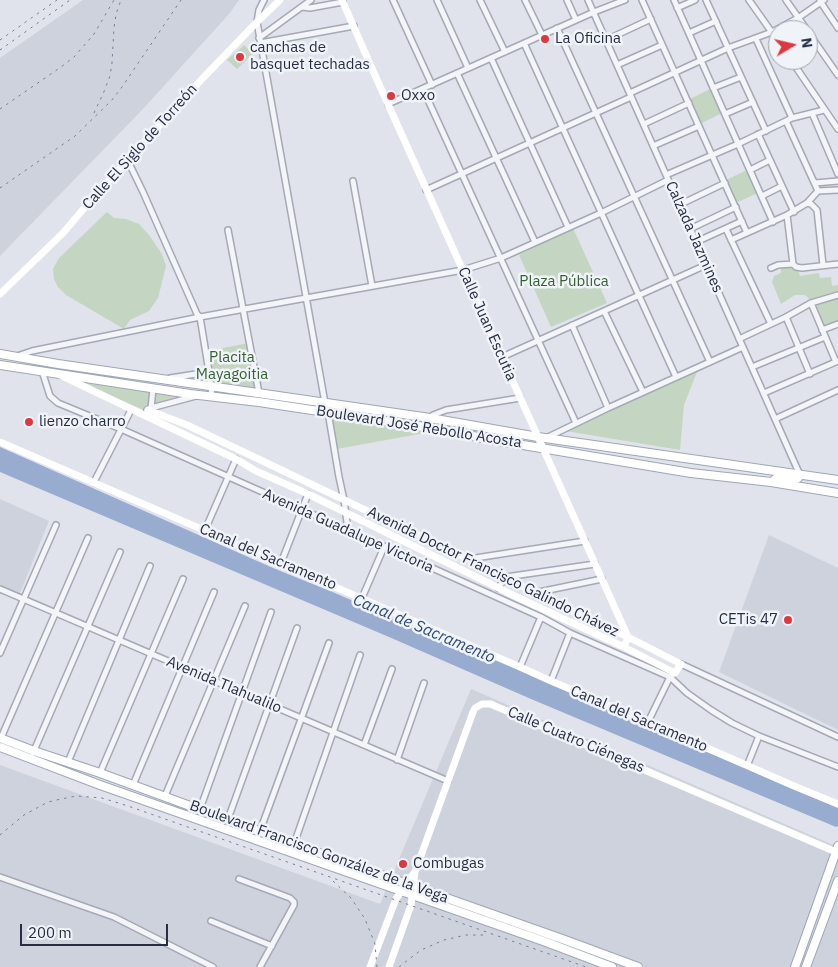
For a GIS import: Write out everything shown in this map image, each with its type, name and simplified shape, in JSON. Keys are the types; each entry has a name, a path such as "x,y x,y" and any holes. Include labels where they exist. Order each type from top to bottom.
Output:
{"main road":[{"name":"Boulevard José Rebollo Acosta","path":"0,354 838,480"},
{"name":"Boulevard José Rebollo Acosta","path":"0,365 153,389 328,412 685,472 771,482 838,493"},
{"path":"285,406 293,404 319,408 325,403"},
{"path":"685,472 692,464 718,463"},
{"path":"771,482 777,478 796,479 800,475"},
{"name":"Boulevard Francisco González de la Vega","path":"0,738 100,785 612,967"},
{"name":"Boulevard Francisco González de la Vega","path":"0,748 68,762 100,772 634,966"},
{"path":"795,967 837,849"},
{"path":"806,967 838,881 826,878"}],"street":[{"name":"Calle El Siglo de Torreón","path":"0,294 63,233 203,78 256,22 280,0"},
{"path":"260,40 311,0"},
{"path":"393,0 432,85"},
{"path":"437,0 468,68"},
{"path":"480,0 505,52"},
{"path":"525,0 542,36"},
{"path":"568,0 576,20"},
{"name":"Calzada Jazmines","path":"588,0 800,475"},
{"path":"388,104 624,0"},
{"path":"642,0 747,233"},
{"path":"674,0 774,222"},
{"path":"677,8 695,0"},
{"path":"706,0 766,131"},
{"path":"749,0 768,26"},
{"path":"786,0 798,18"},
{"path":"302,7 310,8 342,1"},
{"name":"Calle Juan Escutia","path":"342,1 520,398 542,437 543,448 628,637"},
{"path":"794,20 821,1 838,28"},
{"path":"263,2 268,11"},
{"path":"263,2 256,22 325,403"},
{"path":"606,40 651,19"},
{"path":"689,33 716,21"},
{"path":"260,40 354,26"},
{"path":"557,28 710,362"},
{"path":"426,190 596,113 701,60 768,34"},
{"path":"756,39 792,118"},
{"path":"524,43 676,377"},
{"path":"617,65 662,45"},
{"path":"818,46 837,73"},
{"path":"491,58 568,227"},
{"path":"798,70 838,129"},
{"path":"457,73 535,242"},
{"path":"713,88 741,77"},
{"path":"423,89 576,423"},
{"path":"725,114 753,102"},
{"path":"644,124 689,103"},
{"path":"16,357 32,351 200,317 462,270 501,258 601,213 712,155 792,118 824,110"},
{"path":"812,113 838,174"},
{"path":"786,121 818,191"},
{"path":"653,146 699,126"},
{"path":"758,134 794,212"},
{"path":"750,170 770,160"},
{"path":"128,161 200,317 212,396"},
{"path":"353,181 372,286"},
{"path":"815,183 838,181"},
{"path":"679,205 725,183"},
{"path":"762,196 782,186"},
{"path":"731,240 794,212 807,203 818,191 838,190"},
{"path":"807,203 817,210 822,265"},
{"path":"690,229 736,207"},
{"path":"787,215 795,265"},
{"path":"696,242 742,221"},
{"path":"726,229 771,324"},
{"path":"228,230 259,393"},
{"path":"771,268 778,265 795,265 802,268 838,264"},
{"path":"502,356 706,265"},
{"path":"739,339 811,303 838,295"},
{"path":"764,393 837,361 811,303"},
{"path":"604,311 643,392"},
{"path":"786,317 810,374"},
{"path":"822,330 838,324"},
{"path":"572,325 608,408"},
{"path":"752,367 825,337"},
{"path":"542,437 743,347"},
{"name":"Avenida Guadalupe Victoria","path":"42,371 50,396 58,403 121,429 542,617 570,633 672,675 687,692 732,723 759,736 838,767"},
{"path":"164,379 209,372"},
{"name":"Avenida Doctor Francisco Galindo Chávez","path":"57,374 236,459 256,471 308,494 498,588 624,647 672,675"},
{"path":"149,409 153,389"},
{"path":"775,419 838,390"},
{"path":"140,414 149,409 199,395"},
{"path":"430,418 446,410 520,398"},
{"name":"Avenida Doctor Francisco Galindo Chávez","path":"149,409 187,425 506,577 534,593 681,664 838,737"},
{"path":"94,482 131,410"},
{"path":"328,412 348,530"},
{"name":"Canal del Sacramento","path":"0,442 838,804"},
{"path":"205,530 236,459"},
{"path":"256,471 265,463"},
{"path":"280,563 308,494"},
{"path":"0,653 56,525"},
{"path":"0,738 88,538"},
{"path":"468,560 584,541"},
{"path":"362,598 384,547"},
{"path":"33,755 120,552"},
{"path":"498,588 506,577 595,564"},
{"path":"68,762 150,566"},
{"path":"100,772 183,579"},
{"path":"534,593 602,579"},
{"name":"Avenida Tlahualilo","path":"0,589 448,781"},
{"path":"133,785 214,592"},
{"path":"165,796 246,606"},
{"path":"200,809 271,612"},
{"path":"520,667 542,617"},
{"path":"228,820 297,628"},
{"path":"551,681 570,633"},
{"path":"624,647 628,637"},
{"path":"260,831 329,643"},
{"path":"294,844 360,655"},
{"path":"648,722 672,675 681,664"},
{"path":"364,745 392,669"},
{"path":"397,760 424,683"},
{"name":"Calle Cuatro Ciénegas","path":"370,967 396,899 401,891 410,885 416,872 473,712 478,706 491,704 837,849"},
{"path":"747,766 759,736"},
{"path":"0,876 114,917 213,967"},
{"path":"239,879 290,898 294,902 260,967"},
{"name":"Calle Cuatro Ciénegas","path":"389,967 411,905 413,895 410,885"},
{"path":"211,921 272,946"}],"shaded area":[{"path":"83,0 239,0 229,14 143,109 0,256 0,58"},
{"path":"0,499 49,521 18,598 0,594"},
{"name":"CETis 47","path":"769,535 838,568 838,730 719,672"},
{"path":"471,689 838,847 838,967 0,967 0,765 380,904"}],"green space":[{"name":"canchas de basquet techadas","path":"244,45 253,54 237,69 227,60"},
{"path":"710,89 722,113 700,124 688,100"},
{"path":"749,169 760,192 736,203 726,180"},
{"path":"107,212 114,218 126,219 139,224 162,254 166,266 158,298 149,311 130,320 124,329 66,295 58,287 54,279 53,269 59,258"},
{"name":"Plaza Pública","path":"573,228 607,303 551,327 519,255"},
{"path":"781,266 793,266 798,270 800,276 819,273 820,278 831,277 832,286 838,285 838,322 823,328 811,301 805,295 795,295 781,304 772,282 774,276 781,273"},
{"name":"Placita Mayagoitia","path":"249,343 257,393 213,386 208,351"},
{"path":"697,372 684,405 680,450 566,431"},
{"path":"67,377 189,397 144,410"},
{"path":"332,419 430,432 337,449"}],"water":[{"name":"Canal de Sacramento","path":"0,447 273,568 495,659 838,808 838,826 836,827 531,699 0,472"}],"railway":[{"path":"0,40 57,0"},
{"path":"0,50 70,0"},
{"path":"0,109 74,57 94,34 114,0"},
{"path":"94,113 110,76 116,14 121,0"},
{"path":"0,188 75,136 112,100 181,0"},
{"path":"0,835 24,815 48,802 77,796 102,798 586,967"},
{"path":"333,881 351,898 365,919 375,944 377,967"},
{"path":"399,967 421,950 444,940 466,935 487,935"}],"place":[{"name":"La Oficina","path":"545,39"},
{"name":"canchas de basquet techadas","path":"240,57"},
{"name":"Oxxo","path":"391,96"},
{"name":"lienzo charro","path":"29,422"},
{"name":"CETis 47","path":"788,620"},
{"name":"Combugas","path":"403,864"}]}
